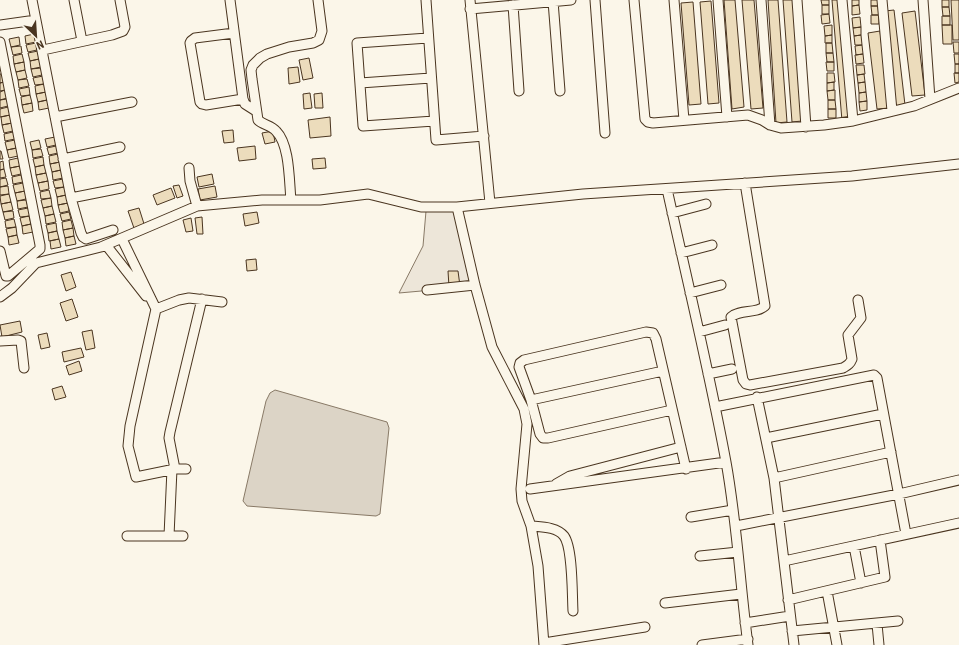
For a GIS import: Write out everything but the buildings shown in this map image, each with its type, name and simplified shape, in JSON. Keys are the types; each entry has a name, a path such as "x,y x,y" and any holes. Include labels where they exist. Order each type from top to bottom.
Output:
{"street":[{"path":"32,0 71,198 83,237 86,239 113,230"},
{"path":"74,0 82,41"},
{"path":"43,50 119,33 124,30 125,27 120,0"},
{"path":"230,0 243,99 245,104 256,111"},
{"path":"291,200 285,147 279,133 275,129 258,120 251,70 253,65 260,58 267,54 289,47 313,43 319,40 322,31 318,0"},
{"path":"426,0 436,140 484,136"},
{"path":"490,203 470,5 513,5 571,0"},
{"path":"595,0 605,133"},
{"path":"634,0 645,119 648,122 653,123 748,115 762,120 770,125 781,128 854,121 914,106 959,88"},
{"path":"674,0 684,120"},
{"path":"718,0 727,117"},
{"path":"761,0 770,125"},
{"path":"797,0 806,126"},
{"path":"842,0 854,121"},
{"path":"882,0 892,111"},
{"path":"923,0 930,99"},
{"path":"553,2 560,91"},
{"path":"513,5 519,91"},
{"path":"0,25 36,20"},
{"path":"234,33 195,38 192,39 190,43 200,102 206,105 243,99"},
{"path":"428,38 357,43 363,126 434,121"},
{"path":"0,42 40,249 8,276 6,276 0,251"},
{"path":"360,83 431,78"},
{"path":"55,117 132,102"},
{"path":"63,159 120,147"},
{"path":"0,297 12,288 36,263 82,253 106,245 197,206 262,200 320,200 368,194 421,207 457,207 583,194 852,176 959,164"},
{"path":"189,168 190,181 197,206"},
{"path":"745,183 765,306 761,309 735,314 731,317 743,380 746,384 758,384 844,368 851,363 852,359 848,336 861,318 858,300"},
{"path":"71,198 121,188"},
{"path":"667,189 726,462 736,526 741,594 748,642 702,645"},
{"path":"672,213 706,204"},
{"path":"457,207 475,286 492,347 524,409 527,424 521,489 522,501 531,526 538,566 544,644 645,627"},
{"path":"122,239 156,309 130,426 128,446 136,476 186,468"},
{"path":"106,245 156,309"},
{"path":"681,253 712,246"},
{"path":"690,293 721,285"},
{"path":"427,290 475,286"},
{"path":"156,309 179,300 189,298 222,302"},
{"path":"169,536 174,469 169,438 202,299"},
{"path":"699,332 725,326"},
{"path":"672,410 543,438 540,434 520,363 524,360 646,332 653,333 663,371 686,469"},
{"path":"0,341 21,341 24,368"},
{"path":"708,374 732,369"},
{"path":"531,400 663,371"},
{"path":"715,407 758,397 874,375 877,378 906,534"},
{"path":"758,397 774,478 780,518 794,645"},
{"path":"766,438 884,414"},
{"path":"553,486 570,476 681,447"},
{"path":"774,478 891,452"},
{"path":"530,489 686,469 726,462"},
{"path":"736,526 899,494 959,480"},
{"path":"691,517 733,510"},
{"path":"784,561 959,523"},
{"path":"531,526 557,531 564,537 568,546 571,566 573,611"},
{"path":"127,536 183,536"},
{"path":"788,600 885,577 880,540"},
{"path":"854,546 861,583"},
{"path":"700,556 738,552"},
{"path":"827,591 837,645"},
{"path":"665,603 741,594"},
{"path":"745,623 790,616"},
{"path":"792,631 898,622"},
{"path":"877,624 879,645"}],"shaded area":[{"path":"459,208 477,286 399,293 423,246 426,211"},
{"path":"275,390 387,422 389,428 380,514 376,516 247,506 243,501 266,401 270,393"}]}
